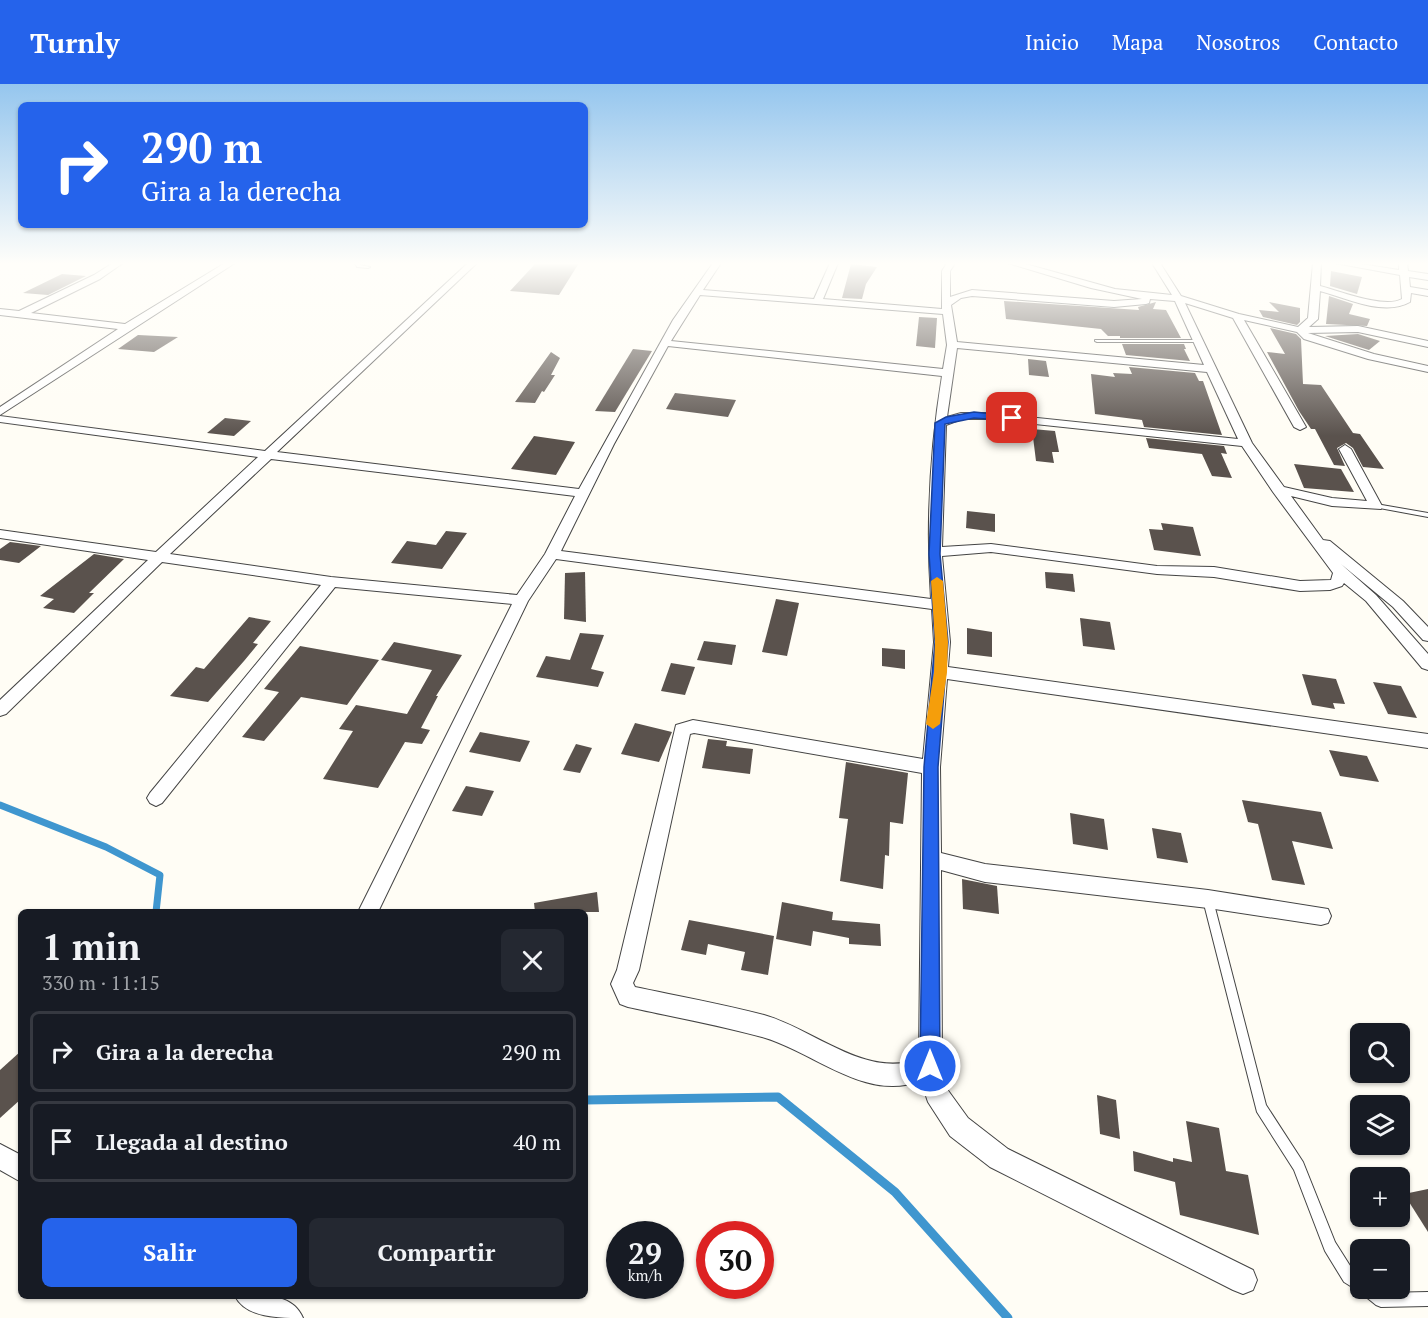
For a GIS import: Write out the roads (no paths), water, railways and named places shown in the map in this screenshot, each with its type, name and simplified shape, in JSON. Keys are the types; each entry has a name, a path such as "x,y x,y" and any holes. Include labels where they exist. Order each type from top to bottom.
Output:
{"street":[{"path":"70,321 127,327"},
{"path":"0,412 137,321"},
{"path":"0,710 412,321"},
{"path":"369,909 521,600 552,554 608,444 680,321"},
{"path":"949,321 952,345 940,423 934,554 942,642 934,711 931,767 930,1066 936,1094 959,1127 999,1158 1243,1280"},
{"path":"1187,321 1246,443 1277,489 1340,573 1371,598 1428,664"},
{"path":"1240,321 1300,428"},
{"path":"1258,321 1300,330 1358,329 1428,344"},
{"path":"1300,330 1311,321"},
{"path":"1300,330 1312,340 1388,361 1428,369"},
{"path":"666,343 948,372"},
{"path":"952,345 1210,369"},
{"path":"940,423 961,416 989,416 1246,443"},
{"path":"0,419 269,455 583,493"},
{"path":"1345,449 1376,506"},
{"path":"1277,489 1332,502 1376,506"},
{"path":"0,534 331,582 521,600"},
{"path":"1315,537 1398,604 1428,636"},
{"path":"934,554 966,548 992,548 1157,570 1214,572 1300,586 1330,585 1337,582 1340,573"},
{"path":"552,554 939,604"},
{"path":"156,798 331,582"},
{"path":"940,672 1428,741"},
{"path":"930,1066 906,1075 869,1073 766,1027 628,996 622,984 628,970 682,730 693,726 931,767"},
{"path":"931,859 985,873 1321,916"},
{"path":"0,1156 18,1167"},
{"path":"254,1299 289,1318"}],"lane":[{"path":"1097,341 1196,341"},
{"path":"1376,506 1428,515"},
{"path":"1208,900 1261,1108 1299,1166 1330,1246 1350,1278"},
{"path":"1380,1299 1428,1299"}],"waterway":[{"path":"0,805 106,847 160,875 156,909"},
{"path":"588,1100 778,1097 895,1192 1008,1318"}]}
